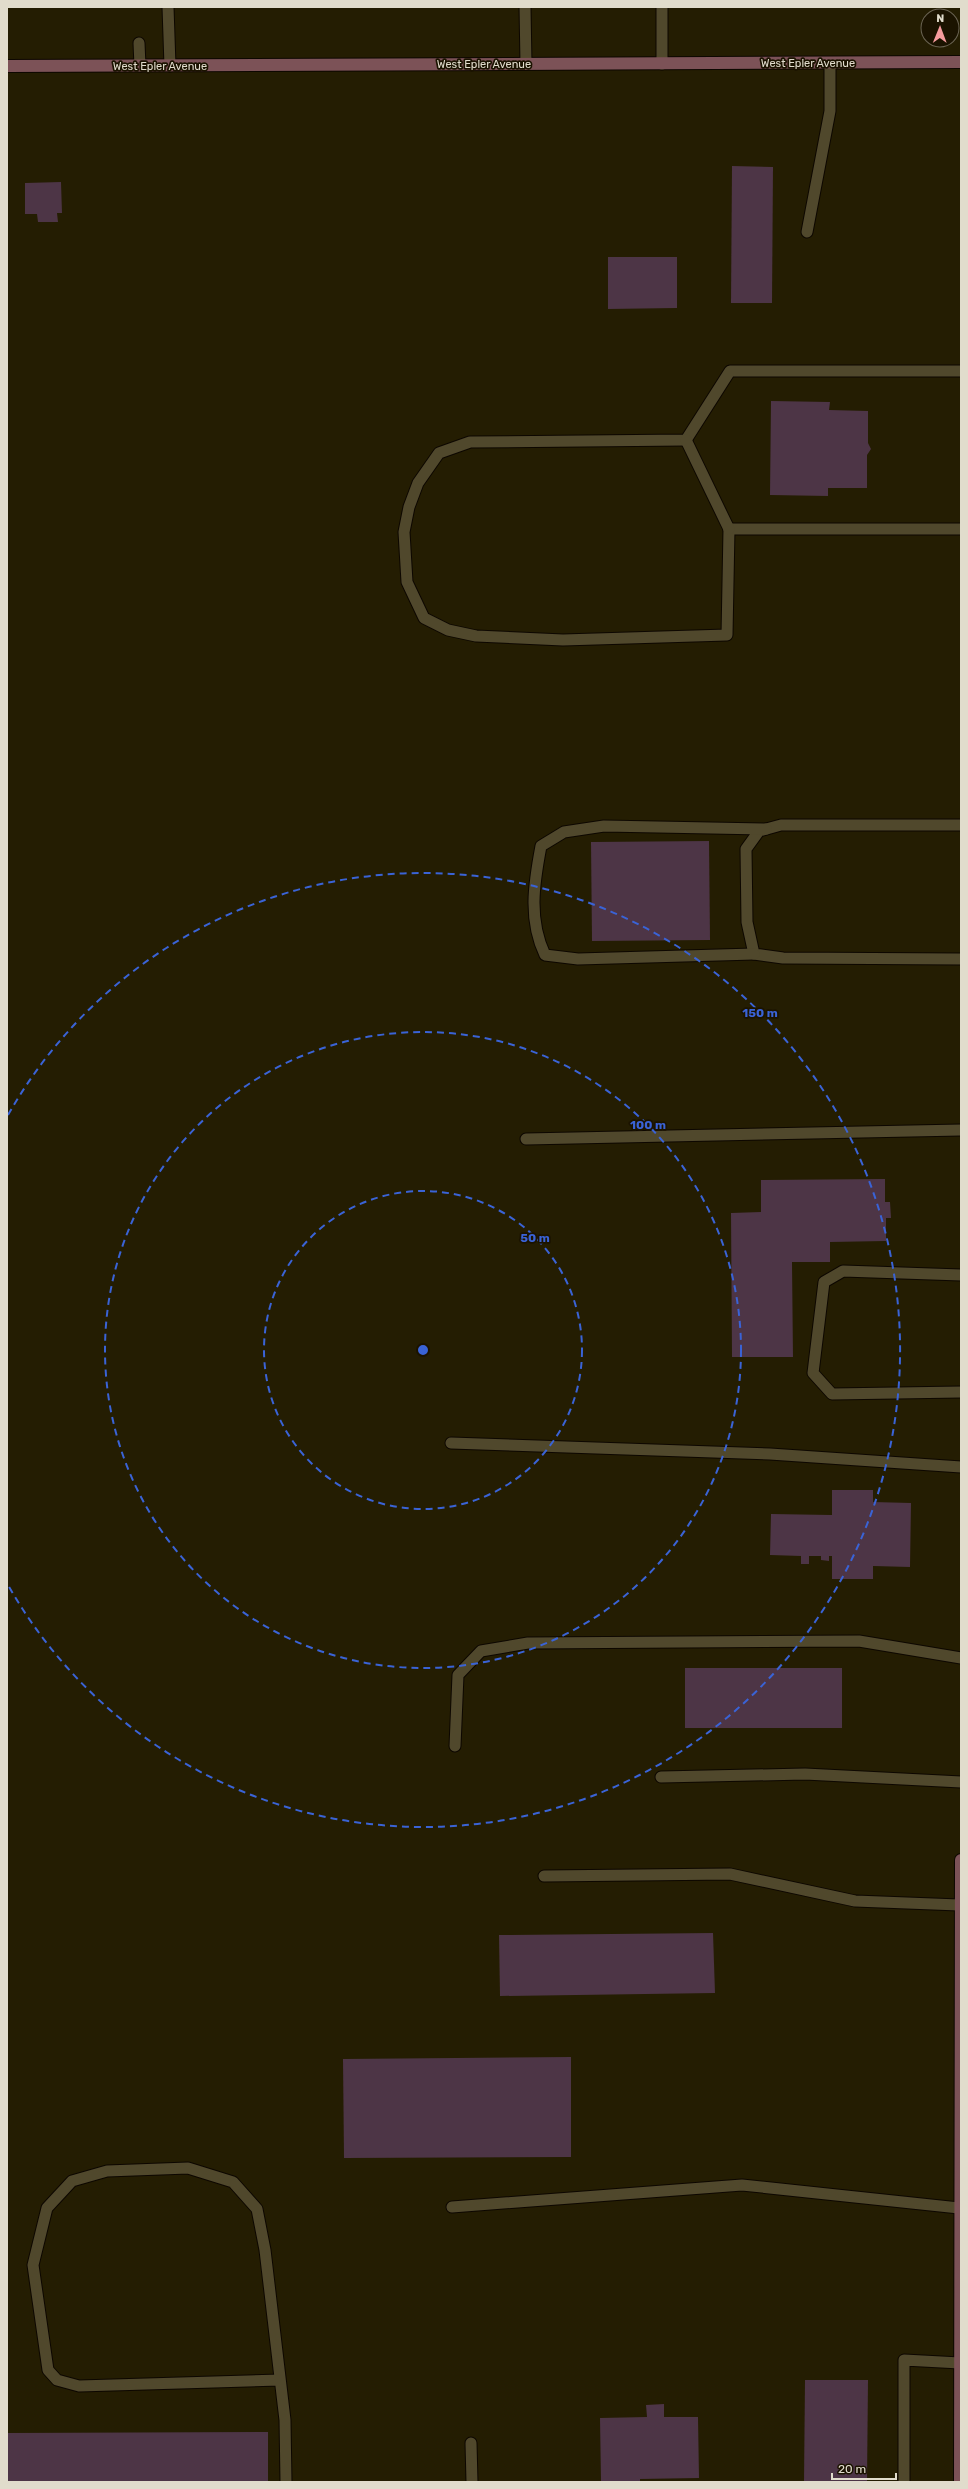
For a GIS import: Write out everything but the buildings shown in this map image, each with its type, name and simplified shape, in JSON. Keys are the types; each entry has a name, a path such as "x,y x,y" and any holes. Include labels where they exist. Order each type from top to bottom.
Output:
{"street":[{"name":"West Epler Avenue","path":"7,66 961,62"},
{"path":"960,2482 959,1905 961,1860"}],"lane":[{"path":"168,7 170,66"},
{"path":"525,7 526,64"},
{"path":"662,7 662,64"},
{"path":"139,43 140,66"},
{"path":"807,232 830,111 830,63"},
{"path":"686,440 730,371 961,371"},
{"path":"686,440 729,529 727,635 563,640 476,636 448,630 424,618 406,582 404,532 409,507 418,483 439,453 470,442 686,440"},
{"path":"729,529 961,529"},
{"path":"754,954 747,922 746,849 759,831 781,825 961,825"},
{"path":"766,829 604,826 564,832 541,846 535,876 533,911 538,940 545,955 578,959 754,954 782,958 961,960"},
{"path":"526,1139 961,1130"},
{"path":"961,1275 843,1271 824,1282 814,1373 832,1394 961,1392"},
{"path":"451,1443 770,1454 961,1467"},
{"path":"455,1746 458,1675 481,1651 528,1643 859,1641 961,1658"},
{"path":"661,1777 805,1774 961,1782"},
{"path":"544,1876 730,1874 855,1901 959,1905"},
{"path":"280,2380 79,2386 57,2380 48,2370 33,2265 47,2208 72,2181 107,2171 188,2168 233,2182 257,2209 265,2250 285,2420 286,2482"},
{"path":"452,2207 742,2185 960,2208"},
{"path":"904,2482 904,2360 960,2363"},
{"path":"471,2443 472,2482"}]}
